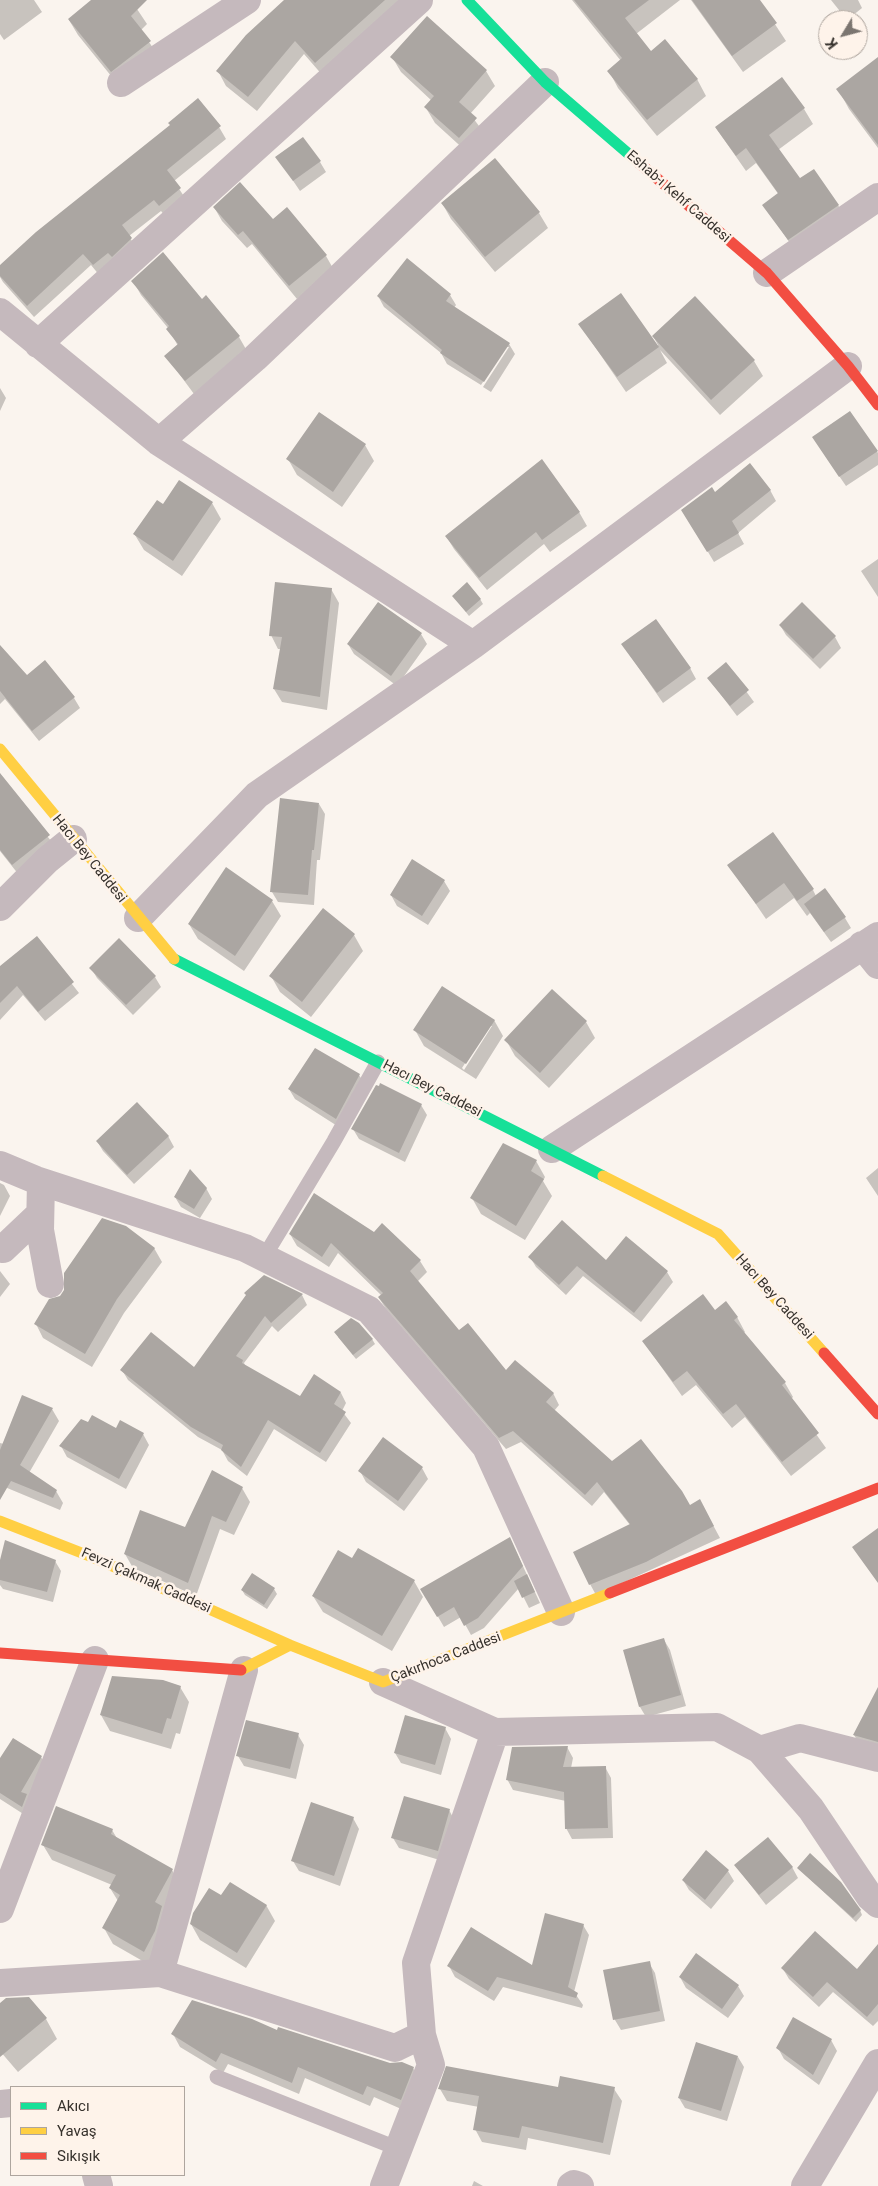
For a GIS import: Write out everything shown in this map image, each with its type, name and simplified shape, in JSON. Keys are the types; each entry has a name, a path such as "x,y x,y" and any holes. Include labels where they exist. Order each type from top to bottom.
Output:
{"street":[{"path":"121,84 247,0"},
{"path":"38,344 419,0"},
{"name":"Eshab-ı Kehf Caddesi","path":"467,0 545,82 767,273 848,366 878,405"},
{"path":"159,442 255,358 545,82"},
{"path":"767,273 878,197"},
{"path":"0,312 159,442 473,645"},
{"path":"138,918 257,795 473,645 848,366"},
{"name":"Hacı Bey Caddesi","path":"0,750 174,959 718,1234 878,1414"},
{"path":"0,907 46,860 73,839"},
{"path":"552,1149 873,949"},
{"path":"0,1165 41,1182 245,1248 369,1310 486,1447 562,1612"},
{"path":"41,1182 40,1230 50,1284"},
{"path":"3,1249 40,1214"},
{"name":"Çakırhoca Caddesi","path":"290,1645 383,1682 878,1488"},
{"name":"Fevzi Çakmak Caddesi","path":"0,1521 92,1557 290,1645"},
{"path":"0,1653 244,1670 290,1645"},
{"path":"0,1909 95,1660"},
{"path":"160,1973 244,1670"},
{"path":"383,1682 495,1732 717,1727 760,1750 811,1809 870,1897 878,1904"},
{"path":"384,2186 431,2065 422,2035 416,1962 495,1732"},
{"path":"760,1750 800,1738 878,1758"},
{"path":"0,1983 160,1973 395,2048 422,2035"},
{"path":"804,2186 878,2063"},
{"path":"571,2186 574,2184 580,2186"}],"lane":[{"path":"264,1257 334,1141 378,1062"},
{"path":"217,2077 398,2148"}],"building":[{"path":"91,0 147,0 131,16 151,41 111,72 68,19"},
{"path":"284,0 385,0 315,63 295,41 248,97 216,71 246,35"},
{"path":"574,0 649,0 625,18 651,51 665,39 698,79 647,120 607,71 622,58"},
{"path":"692,0 760,0 777,23 732,56"},
{"path":"427,16 487,70 459,102 477,118 459,138 424,107 434,96 390,57"},
{"path":"878,57 878,145 836,89"},
{"path":"782,77 805,108 769,135 800,178 814,169 839,205 788,240 762,205 778,193 746,148 736,156 715,127"},
{"path":"198,98 221,126 167,170 181,188 159,206 154,200 122,225 132,238 112,257 108,253 93,265 83,254 27,306 0,276 0,265 36,232 170,125 168,123"},
{"path":"303,137 321,161 293,181 275,157"},
{"path":"495,158 540,212 485,257 441,203"},
{"path":"240,182 273,219 287,207 327,255 289,286 243,231 238,235 213,207"},
{"path":"163,252 202,299 206,295 240,336 185,381 164,356 178,344 166,329 169,326 131,281"},
{"path":"407,258 451,294 446,301 510,343 484,382 440,353 442,350 377,296"},
{"path":"621,293 659,347 617,377 578,324"},
{"path":"695,296 755,360 711,400 652,336"},
{"path":"850,411 878,451 839,477 812,437"},
{"path":"319,412 366,444 333,492 286,459"},
{"path":"542,459 580,512 542,540 536,532 479,578 445,536"},
{"path":"750,463 771,490 732,521 739,533 707,552 681,510 712,487 715,492"},
{"path":"179,480 213,502 173,561 133,534 157,500 163,504"},
{"path":"275,582 332,588 320,697 273,689 282,637 269,636"},
{"path":"467,582 481,599 466,612 452,596"},
{"path":"378,602 422,633 391,676 347,644"},
{"path":"802,602 836,636 813,659 779,625"},
{"path":"656,619 691,668 657,693 621,644"},
{"path":"0,645 27,675 45,660 75,697 32,731 0,691"},
{"path":"726,662 749,690 730,706 707,678"},
{"path":"0,773 50,835 12,865 0,850"},
{"path":"280,798 319,803 308,895 270,892"},
{"path":"773,832 814,889 797,901 784,883 756,904 727,865"},
{"path":"412,859 445,880 422,916 390,895"},
{"path":"226,867 273,900 235,956 188,924"},
{"path":"825,888 846,917 824,932 804,904"},
{"path":"323,908 355,934 302,1002 269,976"},
{"path":"37,936 74,982 38,1012 17,986 0,1003 0,966"},
{"path":"119,938 156,976 126,1005 89,968"},
{"path":"442,986 495,1020 466,1064 413,1030"},
{"path":"552,989 587,1021 540,1073 504,1040"},
{"path":"315,1048 360,1074 336,1119 288,1089"},
{"path":"380,1083 422,1104 399,1153 351,1129 376,1085 379,1086"},
{"path":"137,1102 169,1136 127,1175 96,1141"},
{"path":"503,1143 537,1160 531,1171 544,1179 516,1226 470,1198"},
{"path":"190,1169 207,1188 194,1209 174,1197"},
{"path":"314,1193 374,1232 382,1223 421,1260 410,1271 459,1330 468,1323 506,1370 515,1360 554,1393 546,1402 612,1461 641,1439 682,1491 690,1505 700,1499 714,1526 646,1562 589,1585 573,1552 630,1524 597,1482 585,1495 513,1431 499,1438 378,1297 383,1293 331,1243 322,1257 289,1234"},
{"path":"102,1218 126,1226 155,1248 117,1299 85,1354 34,1324 49,1299 60,1296 64,1290 64,1273"},
{"path":"562,1220 606,1260 626,1236 668,1271 634,1313 577,1266 559,1285 528,1257"},
{"path":"264,1275 303,1294 271,1323 265,1316 236,1356 243,1360 242,1363 300,1396 314,1374 341,1392 334,1404 346,1412 320,1453 268,1420 241,1467 221,1450 223,1445 191,1427 120,1370 151,1332 194,1367 246,1295 244,1293"},
{"path":"703,1294 715,1310 726,1301 738,1317 734,1320 786,1382 782,1385 819,1433 782,1462 736,1404 723,1414 687,1371 673,1382 642,1341"},
{"path":"351,1318 359,1323 373,1339 353,1355 334,1332"},
{"path":"22,1395 53,1408 20,1465 57,1490 53,1498 11,1481 0,1500 0,1450"},
{"path":"92,1415 116,1428 120,1420 144,1433 119,1479 59,1446 81,1419 88,1422"},
{"path":"383,1437 423,1467 398,1501 358,1471"},
{"path":"212,1470 243,1487 226,1522 212,1516 188,1583 124,1554 140,1510 185,1527"},
{"path":"878,1528 878,1583 852,1547"},
{"path":"510,1537 523,1566 478,1618 464,1626 454,1607 437,1617 420,1589"},
{"path":"5,1540 56,1560 47,1592 0,1580 0,1560"},
{"path":"358,1548 415,1580 382,1636 312,1596 338,1550 352,1558"},
{"path":"252,1573 275,1588 264,1605 241,1590"},
{"path":"527,1574 535,1592 522,1598 514,1581"},
{"path":"664,1638 681,1695 639,1707 623,1650"},
{"path":"112,1676 163,1680 181,1686 171,1719 167,1718 162,1734 100,1715"},
{"path":"878,1687 878,1742 853,1735"},
{"path":"405,1715 446,1727 435,1765 394,1753"},
{"path":"246,1720 299,1733 290,1769 236,1756"},
{"path":"13,1738 42,1756 21,1792 27,1794 22,1807 0,1793 0,1758"},
{"path":"568,1746 563,1767 606,1766 608,1828 565,1829 564,1792 506,1780 512,1747"},
{"path":"404,1796 450,1809 438,1851 391,1838"},
{"path":"311,1802 354,1817 334,1876 291,1861"},
{"path":"56,1806 113,1829 111,1834 173,1869 155,1902 162,1906 155,1931 144,1952 102,1928 120,1895 109,1888 116,1875 41,1845"},
{"path":"768,1837 793,1867 759,1895 734,1865"},
{"path":"706,1850 729,1870 705,1900 682,1880"},
{"path":"810,1853 841,1882 861,1910 853,1918 797,1868"},
{"path":"230,1882 267,1905 237,1953 190,1924 193,1913 209,1888 221,1895"},
{"path":"545,1913 584,1924 568,1987 578,1993 576,1998 497,1977 488,1991 447,1966 471,1927 532,1965"},
{"path":"815,1931 857,1969 878,1944 878,2004 867,2017 827,1982 813,1997 781,1968"},
{"path":"696,1953 739,1985 722,2009 679,1977"},
{"path":"650,1961 660,2011 613,2020 603,1970"},
{"path":"29,1997 47,2018 0,2057 0,2003 6,1998"},
{"path":"192,2000 252,2019 277,2030 278,2027 390,2063 402,2062 414,2067 401,2100 367,2086 363,2095 298,2067 292,2083 221,2053 216,2062 171,2034"},
{"path":"793,2017 832,2039 813,2075 776,2048"},
{"path":"696,2042 738,2056 721,2111 678,2098"},
{"path":"446,2066 558,2087 560,2076 615,2087 603,2143 522,2126 519,2138 473,2130 479,2096 438,2089"}],"traffic: fast":[{"path":"467,0 545,82 638,162"},
{"path":"174,959 603,1176"}],"traffic: slow":[{"path":"0,749 174,959"},
{"path":"603,1176 718,1234 824,1353"},
{"path":"0,1521 92,1557 290,1645"},
{"path":"241,1670 290,1645 383,1682 610,1593"}],"traffic: jam":[{"path":"638,162 767,273 848,366 878,405"},
{"path":"824,1353 878,1414"},
{"path":"610,1593 878,1488"},
{"path":"0,1653 241,1670"}]}
